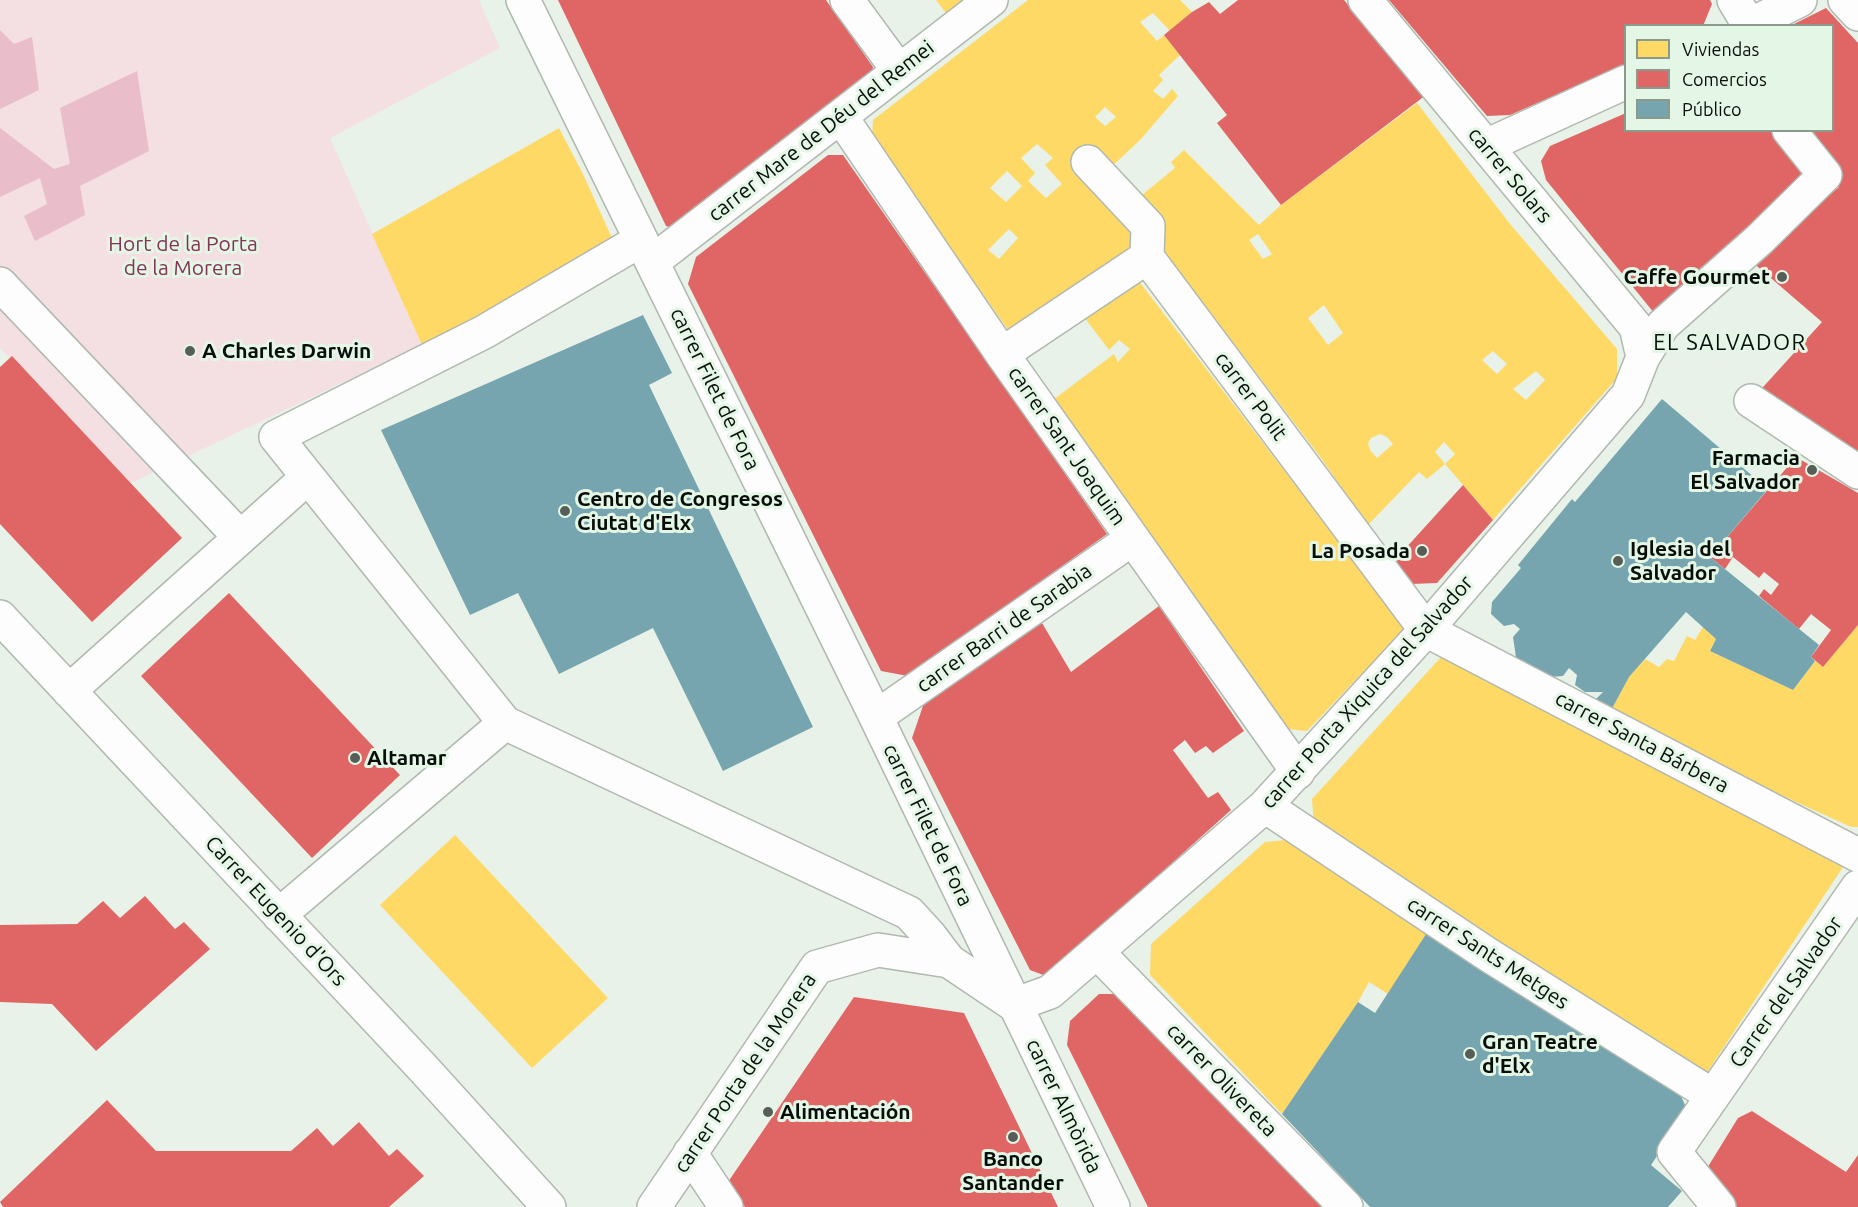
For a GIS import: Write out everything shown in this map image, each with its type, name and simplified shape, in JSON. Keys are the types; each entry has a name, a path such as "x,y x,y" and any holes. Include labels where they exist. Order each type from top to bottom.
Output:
{"street":[{"name":"carrer Filet de Fora","path":"523,0 876,717 1014,1005"},
{"path":"848,0 899,71"},
{"name":"carrer Mare de Déu del Remei","path":"308,477 276,437 646,251 841,117 991,0"},
{"name":"carrer Solars","path":"1365,0 1636,327 1643,357"},
{"path":"1734,0 1748,24"},
{"path":"1751,24 1800,0"},
{"path":"1845,0 1858,14"},
{"path":"1486,146 1624,83"},
{"name":"carrer Sant Joaquim","path":"841,117 1002,354 1298,772"},
{"name":"carrer Porta Xiquica del Salvador","path":"1014,1005 1050,992 1265,806 1426,630 1628,395 1643,357 1663,325 1760,239 1824,175 1791,132"},
{"path":"1002,354 1147,257 1148,226 1088,162"},
{"name":"carrer Polit","path":"1147,257 1426,630"},
{"path":"5,299 240,537"},
{"path":"1751,400 1858,472"},
{"path":"69,691 308,477 505,723 909,913 949,961"},
{"name":"carrer Barri de Sarabia","path":"876,717 1132,539"},
{"name":"Carrer Eugenio d'Ors","path":"0,617 422,1067 549,1207"},
{"name":"carrer Santa Bárbera","path":"1426,630 1858,855"},
{"path":"279,915 505,723"},
{"name":"carrer Sants Metges","path":"1265,806 1487,954 1713,1096"},
{"name":"Carrer del Salvador","path":"1719,1207 1674,1152 1858,887"},
{"name":"carrer Porta de la Morera","path":"654,1207 817,967 878,950 949,961 1014,1005"},
{"name":"carrer Olivereta","path":"1097,952 1346,1207"},
{"name":"carrer Almòrida","path":"1014,1005 1113,1207"},
{"path":"690,1153 726,1207"}],"green space":[{"name":"Hort de la Porta de la Morera","path":"0,0 479,0 500,48 330,138 422,345 131,483 0,348"}],"shaded area":[{"path":"0,30 14,44 32,37 39,90 0,109"},
{"path":"137,71 149,151 80,186 85,215 35,241 24,216 47,204 40,178 0,197 0,128 54,169 70,164 60,108"}],"building: Viviendas":[{"path":"936,0 978,0 952,21"},
{"path":"1028,0 1180,0 1192,12 1170,31 1153,13 1140,22 1157,41 1164,35 1180,55 1159,75 1163,80 1153,91 1163,99 1172,89 1178,96 1141,139 1105,173 1146,240 1009,331 872,138 873,120","holes":["1105,107 1116,117 1105,126 1095,117","1037,144 1053,158 1045,165 1062,184 1046,198 1028,181 1035,173 1021,158","1007,171 1022,186 1006,202 990,188","1009,229 1018,238 999,259 988,250"]},
{"path":"1417,103 1510,224 1617,349 1617,378 1493,520 1445,464 1427,479 1419,472 1368,525 1321,458 1161,248 1131,204 1175,168 1171,162 1184,150 1259,225 1281,205","holes":["1258,234 1272,254 1263,259 1249,240","1324,305 1343,333 1328,345 1308,318","1493,351 1507,364 1497,374 1482,360","1536,371 1545,380 1526,400 1513,389","1380,434 1387,437 1393,444 1377,458 1370,450 1368,443 1371,438","1444,442 1455,454 1445,464 1435,452"]},
{"path":"559,128 612,238 504,307 422,345 372,234"},
{"path":"1138,280 1405,628 1307,731 1287,729 1053,400 1114,354 1118,362 1130,349 1119,340 1109,350 1084,317"},
{"path":"1858,625 1858,827 1851,827 1608,716 1629,677 1645,659 1659,667 1667,659 1674,661 1687,636 1695,640 1703,627 1716,639 1710,651 1793,690 1815,661 1823,667"},
{"path":"1441,657 1843,867 1704,1077 1314,826 1312,799"},
{"path":"455,835 608,998 532,1068 380,905"},
{"path":"1286,840 1428,931 1388,994 1369,982 1358,1002 1282,1114 1150,975 1151,944 1265,842"}],"building: Comercios":[{"path":"558,0 826,0 873,67 870,84 677,229 666,226"},
{"path":"1238,0 1344,0 1426,95 1281,205 1217,123 1227,115 1164,35 1192,12 1209,2 1220,14"},
{"path":"1389,0 1710,0 1712,4 1704,24 1624,24 1624,65 1510,115 1487,116"},
{"path":"1826,8 1858,43 1858,464 1755,396 1822,322 1751,261 1839,187 1798,132 1834,132 1834,24 1794,24"},
{"path":"1624,114 1624,132 1780,132 1812,170 1663,324 1546,180 1541,161 1550,146"},
{"path":"828,155 843,155 1107,534 908,676 881,671 688,284 696,257"},
{"path":"12,356 182,538 92,622 0,524 0,367"},
{"path":"1796,457 1858,493 1858,625 1823,667 1811,657 1831,630 1811,614 1799,629 1759,596 1764,589 1771,595 1779,584 1764,572 1759,578 1733,557 1725,569 1710,557"},
{"path":"1463,485 1493,520 1437,583 1411,584 1394,561"},
{"path":"229,593 400,775 312,858 141,676"},
{"path":"1159,606 1244,731 1213,753 1206,746 1195,753 1185,740 1173,750 1208,798 1218,792 1231,810 1046,976 1030,970 912,738 924,703 1042,623 1071,672"},
{"path":"145,896 175,929 184,922 210,949 96,1051 52,1004 0,1002 0,925 77,924 103,901 120,918"},
{"path":"1099,994 1122,994 1329,1207 1148,1207 1067,1045 1070,1021"},
{"path":"854,997 964,1013 1058,1207 745,1207 728,1182"},
{"path":"107,1100 156,1151 291,1151 317,1128 333,1146 359,1122 389,1156 397,1149 424,1176 389,1207 3,1207 0,1202"},
{"path":"1752,1111 1846,1172 1858,1155 1858,1207 1726,1207 1701,1178 1738,1118"}],"building: Público":[{"name":"Centro de Congresos Ciutat d'Elx","path":"643,315 672,373 649,385 813,727 723,771 653,628 559,674 518,593 470,615 381,430"},
{"name":"Iglesia del Salvador","path":"1662,399 1768,489 1710,557 1819,645 1811,657 1815,661 1793,690 1710,651 1716,639 1686,612 1629,677 1608,716 1593,702 1603,692 1585,692 1575,685 1577,675 1569,668 1563,676 1537,678 1517,664 1513,637 1520,629 1514,624 1504,626 1491,614 1492,602 1521,568 1518,565 1572,499 1575,502"},
{"name":"Gran Teatre d'Elx","path":"1428,931 1681,1096 1685,1105 1683,1117 1651,1165 1682,1191 1668,1207 1370,1207 1282,1114 1358,1002 1375,1013"}],"place":[{"name":"Caffe Gourmet","path":"1782,277"},
{"name":"A Charles Darwin","path":"190,351"},
{"name":"Farmacia El Salvador","path":"1812,470"},
{"name":"Centro de Congresos Ciutat d'Elx","path":"565,511"},
{"name":"La Posada","path":"1422,551"},
{"name":"Iglesia del Salvador","path":"1618,561"},
{"name":"Altamar","path":"355,758"},
{"name":"Gran Teatre d'Elx","path":"1470,1054"},
{"name":"Alimentación","path":"768,1112"},
{"name":"Banco Santander","path":"1013,1137"}],"district":[{"name":"EL SALVADOR","path":"1730,343"}]}
